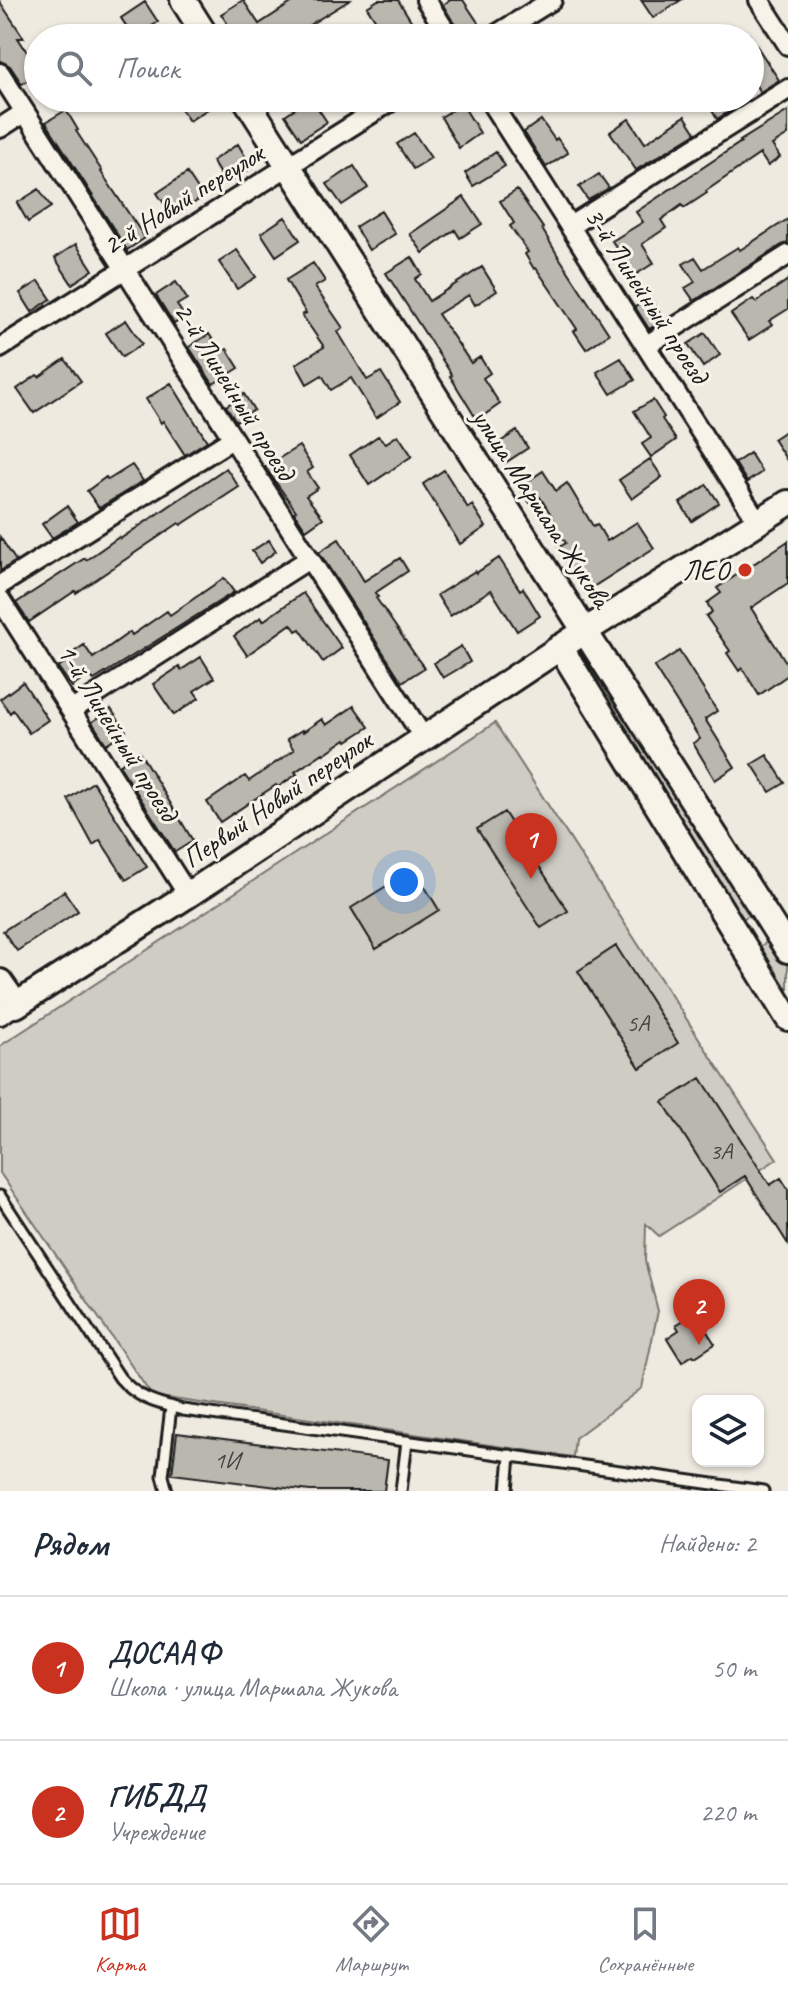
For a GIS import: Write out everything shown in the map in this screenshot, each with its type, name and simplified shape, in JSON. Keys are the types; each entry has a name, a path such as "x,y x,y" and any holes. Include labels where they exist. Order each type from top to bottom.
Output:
{"main road":[{"path":"183,0 198,24"},
{"name":"улица Маршала Жукова","path":"254,112 788,950"},
{"name":"Первый Новый переулок","path":"8,1010 188,895 560,647 788,503"},
{"path":"560,647 788,1018"},
{"path":"740,940 771,924"},
{"path":"0,982 8,1010"}],"street":[{"path":"426,0 441,24"},
{"path":"513,24 552,0"},
{"path":"759,0 788,45"},
{"name":"2-й Линейный проезд","path":"0,73 24,110"},
{"path":"764,104 788,89"},
{"path":"0,128 25,112"},
{"name":"2-й Линейный проезд","path":"25,112 423,737"},
{"name":"2-й Новый переулок","path":"0,348 373,112"},
{"name":"3-й Линейный проезд","path":"497,112 758,522"},
{"path":"570,226 751,112"},
{"path":"647,345 788,255"},
{"path":"0,585 232,439"},
{"path":"72,710 309,559"},
{"name":"1-й Линейный проезд","path":"0,599 188,895"}],"lane":[{"path":"0,1196 120,1378 130,1390 146,1399 171,1407 763,1491"},
{"path":"167,1491 163,1476 171,1407"},
{"path":"401,1491 407,1441"},
{"path":"507,1491 510,1455"}],"shaded area":[{"path":"604,675 756,911 739,921 590,684"},
{"path":"495,723 777,1159 659,1236 646,1224 645,1261 658,1311 642,1388 575,1438 573,1457 152,1396 0,1173 0,1046"},
{"path":"774,938 788,961 788,994 759,947"}],"building":[{"path":"243,0 259,24 228,24 221,14"},
{"path":"296,0 350,0 311,24 259,24"},
{"path":"378,0 398,0 413,24 378,24 367,7"},
{"path":"450,0 463,0 479,24 454,24 443,5"},
{"path":"641,0 681,0 653,18"},
{"path":"0,2 24,38 18,38 24,47 24,83 10,66 0,61"},
{"path":"145,2 158,22 125,24 121,18"},
{"path":"764,57 779,80 764,89"},
{"path":"788,111 788,135 772,145 780,157 768,166 760,154 707,193 661,220 666,228 642,244 654,263 635,275 612,241 643,222 636,212"},
{"path":"67,112 101,172 145,238 127,250 46,122"},
{"path":"183,112 203,112 189,121"},
{"path":"290,112 320,112 327,122 301,139 285,115"},
{"path":"449,112 467,112 480,133 459,148 441,117"},
{"path":"713,112 728,112 717,119"},
{"path":"685,116 696,133 636,170 610,132 629,119 645,143"},
{"path":"541,120 568,153 546,167 524,132"},
{"path":"414,133 431,158 413,169 397,144"},
{"path":"238,144 252,168 226,184 212,161"},
{"path":"496,152 505,166 473,186 465,173"},
{"path":"354,166 368,188 342,205 327,184"},
{"path":"187,173 203,197 173,217 157,193"},
{"path":"599,174 609,188 588,200 579,187"},
{"path":"39,189 51,207 28,222 17,203"},
{"path":"517,190 609,334 586,349 574,331 577,329 534,269 525,254 528,252 510,226 514,223 500,201"},
{"path":"464,197 482,224 460,238 455,230 423,253 410,234"},
{"path":"381,211 395,234 369,250 355,227"},
{"path":"285,217 300,240 276,256 261,233"},
{"path":"788,219 788,243 694,301 685,288 695,282 683,264 695,257 703,269"},
{"path":"76,244 93,270 72,284 55,258"},
{"path":"237,250 256,277 237,289 219,262"},
{"path":"412,257 422,274 415,279 429,301 482,267 497,291 475,305 469,295 438,314 471,363 480,357 490,373 483,378 500,404 477,420 452,375 386,273"},
{"path":"313,263 325,281 315,287 343,328 338,332 367,380 381,372 400,402 376,418 351,378 331,390 322,375 307,384 296,364 324,347 302,315 306,313 286,280"},
{"path":"788,280 788,309 769,321 772,325 749,340 731,314 753,299 756,302"},
{"path":"39,281 51,299 32,312 20,293"},
{"path":"176,282 187,299 177,305 185,317 174,324 156,295"},
{"path":"650,298 664,320 649,329 635,307"},
{"path":"126,320 142,344 122,357 106,333"},
{"path":"705,333 720,355 703,367 688,344"},
{"path":"209,334 221,352 227,349 239,368 213,384 189,347"},
{"path":"621,358 635,380 611,394 597,372"},
{"path":"65,359 81,381 34,413 17,389"},
{"path":"171,383 207,441 185,455 146,399"},
{"path":"244,394 254,410 236,421 226,406"},
{"path":"653,400 676,440 651,457 642,444 651,438 634,411"},
{"path":"788,429 788,462 773,439"},
{"path":"517,431 528,448 505,463 494,446"},
{"path":"398,435 412,456 369,485 350,455 378,436 386,443"},
{"path":"299,446 313,468 307,472 318,488 306,496 323,518 306,530 265,467"},
{"path":"750,453 762,472 747,482 735,463"},
{"path":"650,459 662,477 632,499 619,480"},
{"path":"132,465 143,481 99,508 87,491 106,477 108,480"},
{"path":"226,468 239,487 29,622 16,603 120,539"},
{"path":"444,470 468,508 472,505 486,527 460,544 423,484"},
{"path":"543,471 556,491 567,483 593,526 597,524 607,541 637,522 654,548 585,592 558,548 566,543 540,497 530,503 519,487"},
{"path":"707,485 719,503 692,521 680,503"},
{"path":"67,506 78,522 52,538 42,524"},
{"path":"0,537 16,561 0,571"},
{"path":"339,539 364,581 400,558 408,571 375,593 424,668 402,682 319,552"},
{"path":"269,540 276,551 260,563 252,551"},
{"path":"788,541 788,583 751,608 788,665 788,675 759,695 742,668 739,671 727,653 730,651 706,616 712,612 707,603 721,593 717,588"},
{"path":"499,558 540,616 517,631 491,590 450,616 437,595"},
{"path":"224,578 234,592 94,680 89,675 72,687 58,667 75,656 74,652 84,645 93,658 167,611 170,615"},
{"path":"303,593 342,648 323,662 300,629 296,631 291,624 247,655 234,636 261,617 263,621"},
{"path":"461,646 470,662 443,678 434,663"},
{"path":"679,651 717,711 705,719 735,767 715,780 693,743 700,739 654,667"},
{"path":"201,657 214,678 194,691 199,698 174,715 153,684"},
{"path":"23,682 48,720 29,733 13,710 10,713 0,699"},
{"path":"354,706 369,727 323,753 278,787 276,785 220,822 207,802 245,776 249,781 294,750 287,739 322,719 326,725"},
{"path":"111,709 126,731 106,744 92,722"},
{"path":"139,751 193,841 175,852 119,765"},
{"path":"767,755 785,783 770,792 752,764"},
{"path":"93,782 147,867 126,880 100,840 93,845 68,799"},
{"path":"504,812 568,911 541,928 477,829"},
{"path":"414,869 439,910 376,949 351,908"},
{"path":"64,891 78,911 17,951 3,931"},
{"path":"616,946 678,1043 640,1068 578,971"},
{"path":"701,1078 770,1185 781,1178 788,1189 788,1244 745,1176 720,1192 663,1102"},
{"path":"695,1313 715,1344 682,1362 667,1338 679,1330 676,1325"},
{"path":"177,1433 388,1460 384,1491 310,1491 172,1474"}],"place":[{"name":"ЛЕО","path":"745,570"},
{"name":"ДОСААФ","path":"531,879"},
{"name":"ГИБДД","path":"699,1345"}]}
